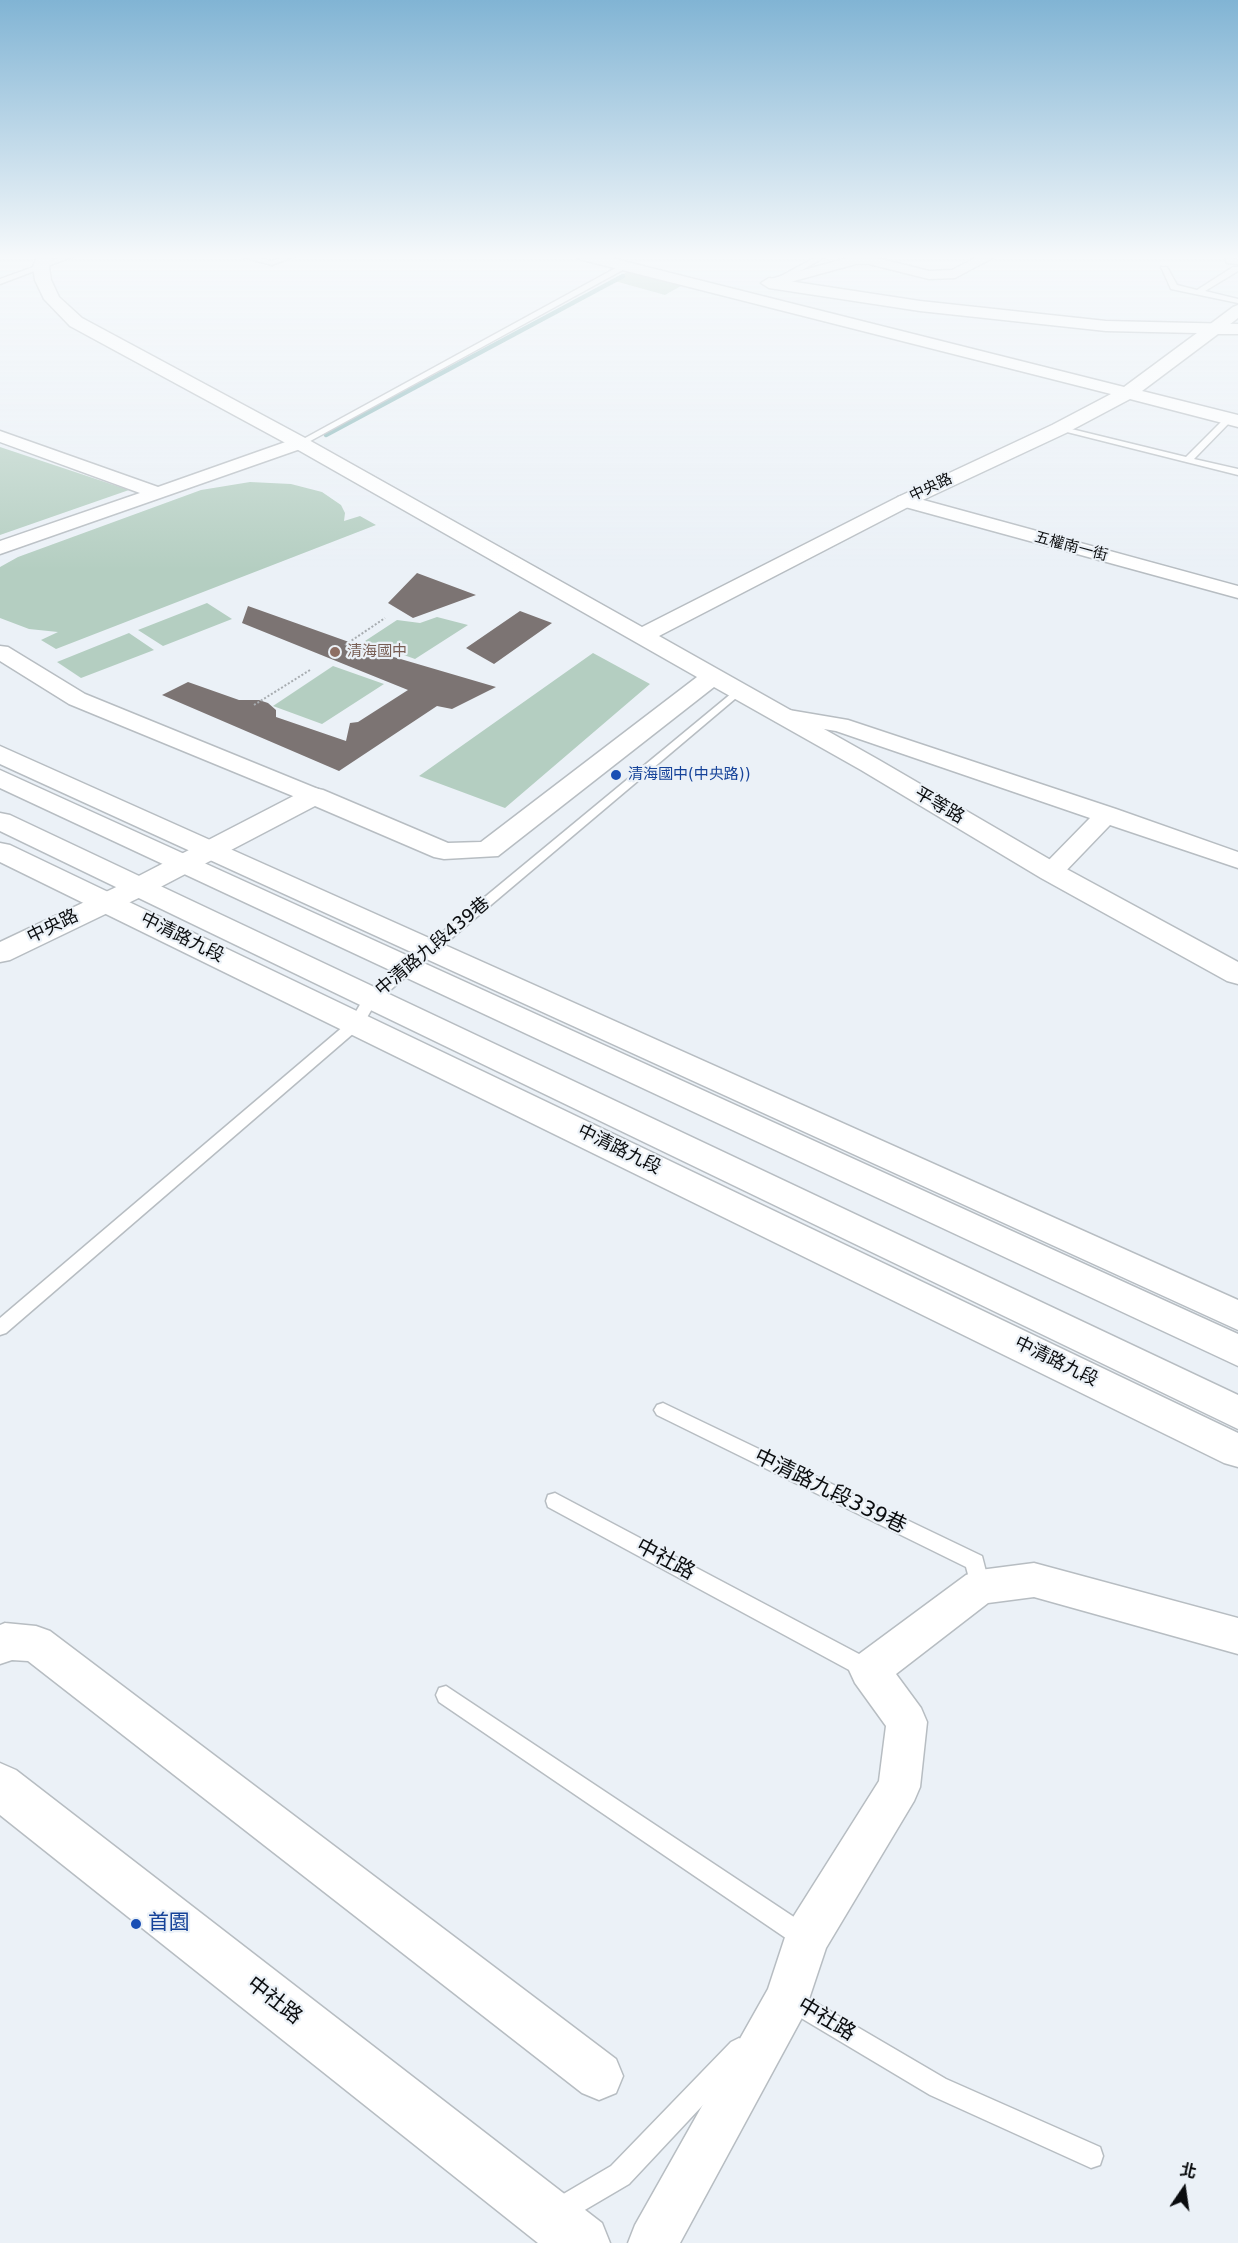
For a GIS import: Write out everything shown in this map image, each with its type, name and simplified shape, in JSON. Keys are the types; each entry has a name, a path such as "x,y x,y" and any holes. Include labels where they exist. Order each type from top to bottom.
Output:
{"street":[{"name":"平等路","path":"148,361 300,443 870,765 1051,872 1238,974"},
{"path":"1013,361 1235,417"},
{"name":"中央路","path":"640,637 905,501 1059,429 1131,391 1171,361"},
{"path":"0,436 158,493"},
{"path":"0,548 300,443"},
{"name":"五權南一街","path":"905,501 1238,592"},
{"path":"0,652 77,699 444,850 488,850 712,677"},
{"path":"783,716 840,725 1238,860"},
{"path":"870,765 899,745"},
{"path":"0,754 198,857 418,959 1238,1351"},
{"path":"0,778 198,857"},
{"name":"中央路","path":"0,953 139,887 314,796"},
{"path":"1051,872 1107,814"},
{"name":"中清路九段","path":"0,821 139,887 363,1011 1238,1450"},
{"name":"中清路九段","path":"0,851 107,901 363,1011 1238,1413"},
{"path":"418,959 1238,1316"},
{"path":"653,2243 788,1998 807,1938 899,1787 907,1722 869,1670 980,1587 1035,1580 1238,1636"},
{"path":"0,1646 5,1641 36,1644 599,2076"},
{"name":"中社路","path":"0,1786 565,2230"}],"lane":[{"path":"300,443 445,361"},
{"path":"1188,460 1235,417"},
{"path":"1059,429 1238,472"},
{"name":"中清路九段439巷","path":"0,1328 363,1011 418,959 738,691"},
{"name":"中清路九段339巷","path":"663,1410 975,1562 980,1587"},
{"name":"中社路","path":"555,1501 869,1670"},
{"path":"446,1695 807,1938"},
{"name":"中社路","path":"565,2230 788,1998 938,2087 1091,2156"}],"path":[{"path":"345,645 385,618"},
{"path":"254,705 310,670"}],"green space":[{"path":"0,447 129,490 0,535"},
{"path":"250,482 291,484 322,492 341,505 345,513 344,521 360,516 376,525 56,649 41,640 58,632 29,629 0,618 0,567 18,557 201,490"},
{"path":"207,603 232,619 163,646 138,630"},
{"path":"437,617 468,625 415,659 365,641 397,620 420,623"},
{"path":"129,633 154,650 81,678 57,662"},
{"path":"593,653 650,684 505,808 419,776"},
{"path":"333,666 384,684 322,724 273,706"}],"building":[{"path":"417,573 476,595 413,618 388,603"},
{"path":"248,606 349,642 346,643 496,687 452,709 437,706 339,771 162,695 188,682 239,700 259,700 268,703 276,710 276,717 346,741 350,723 358,722 408,690 242,623"},
{"path":"520,611 552,623 494,664 466,648"}],"waterway":[{"path":"326,435 465,361"}],"place":[{"name":"清海國中","path":"335,652"},
{"name":"清海國中(中央路))","path":"616,775"},
{"name":"首園","path":"136,1924"}]}
